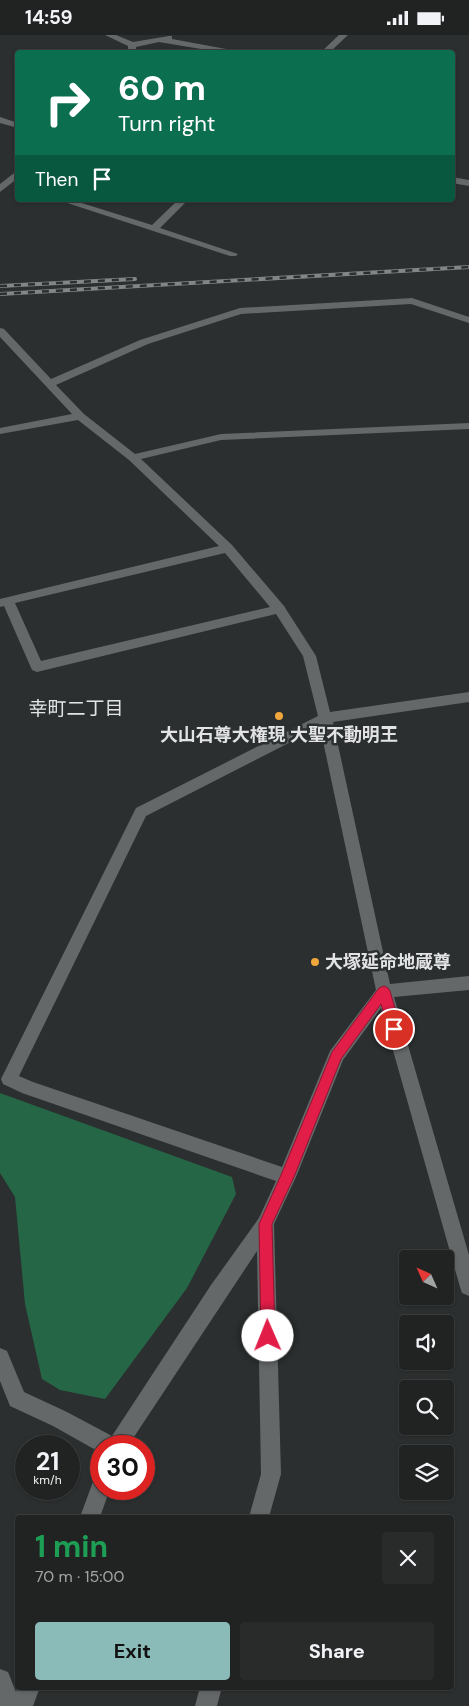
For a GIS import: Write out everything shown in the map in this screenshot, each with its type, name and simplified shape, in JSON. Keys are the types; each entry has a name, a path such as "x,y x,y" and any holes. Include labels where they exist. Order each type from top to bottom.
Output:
{"street":[{"path":"109,35 132,49 160,40 186,35"},
{"path":"327,50 344,35"},
{"path":"160,40 225,50"},
{"path":"0,120 15,125"},
{"path":"4,186 15,176"},
{"path":"455,181 469,183"},
{"path":"69,202 233,255"},
{"path":"153,229 181,202"},
{"path":"50,384 144,342 240,311 412,301 469,319"},
{"path":"0,331 80,416 133,458 228,548 279,609 309,656 325,718 384,991 469,1287"},
{"path":"0,431 80,416"},
{"path":"133,458 221,437 469,426"},
{"path":"228,548 4,602 37,667 279,609"},
{"path":"287,1177 28,1089 4,1074 141,812 325,718 469,697"},
{"path":"124,1435 218,1291 266,1224 336,1056 384,991 469,983"},
{"path":"260,1515 271,1474 266,1224"},
{"path":"0,1357 17,1399 90,1436"},
{"path":"91,1515 96,1500"},
{"path":"0,1680 11,1706"},
{"path":"22,1706 28,1690"},
{"path":"206,1706 210,1690"}],"green space":[{"path":"0,1093 232,1177 236,1194 187,1288 105,1399 60,1390 42,1379 25,1304 15,1197 0,1173"}],"railway":[{"path":"0,294 469,267"},
{"path":"0,286 135,279"}],"place":[{"name":"大山石尊大権現 大聖不動明王","path":"279,716"},
{"name":"大塚延命地蔵尊","path":"315,962"}],"district":[{"name":"幸町二丁目","path":"76,708"}],"route":[{"path":"268,1336 266,1224 336,1056 384,991 394,1029"}]}
